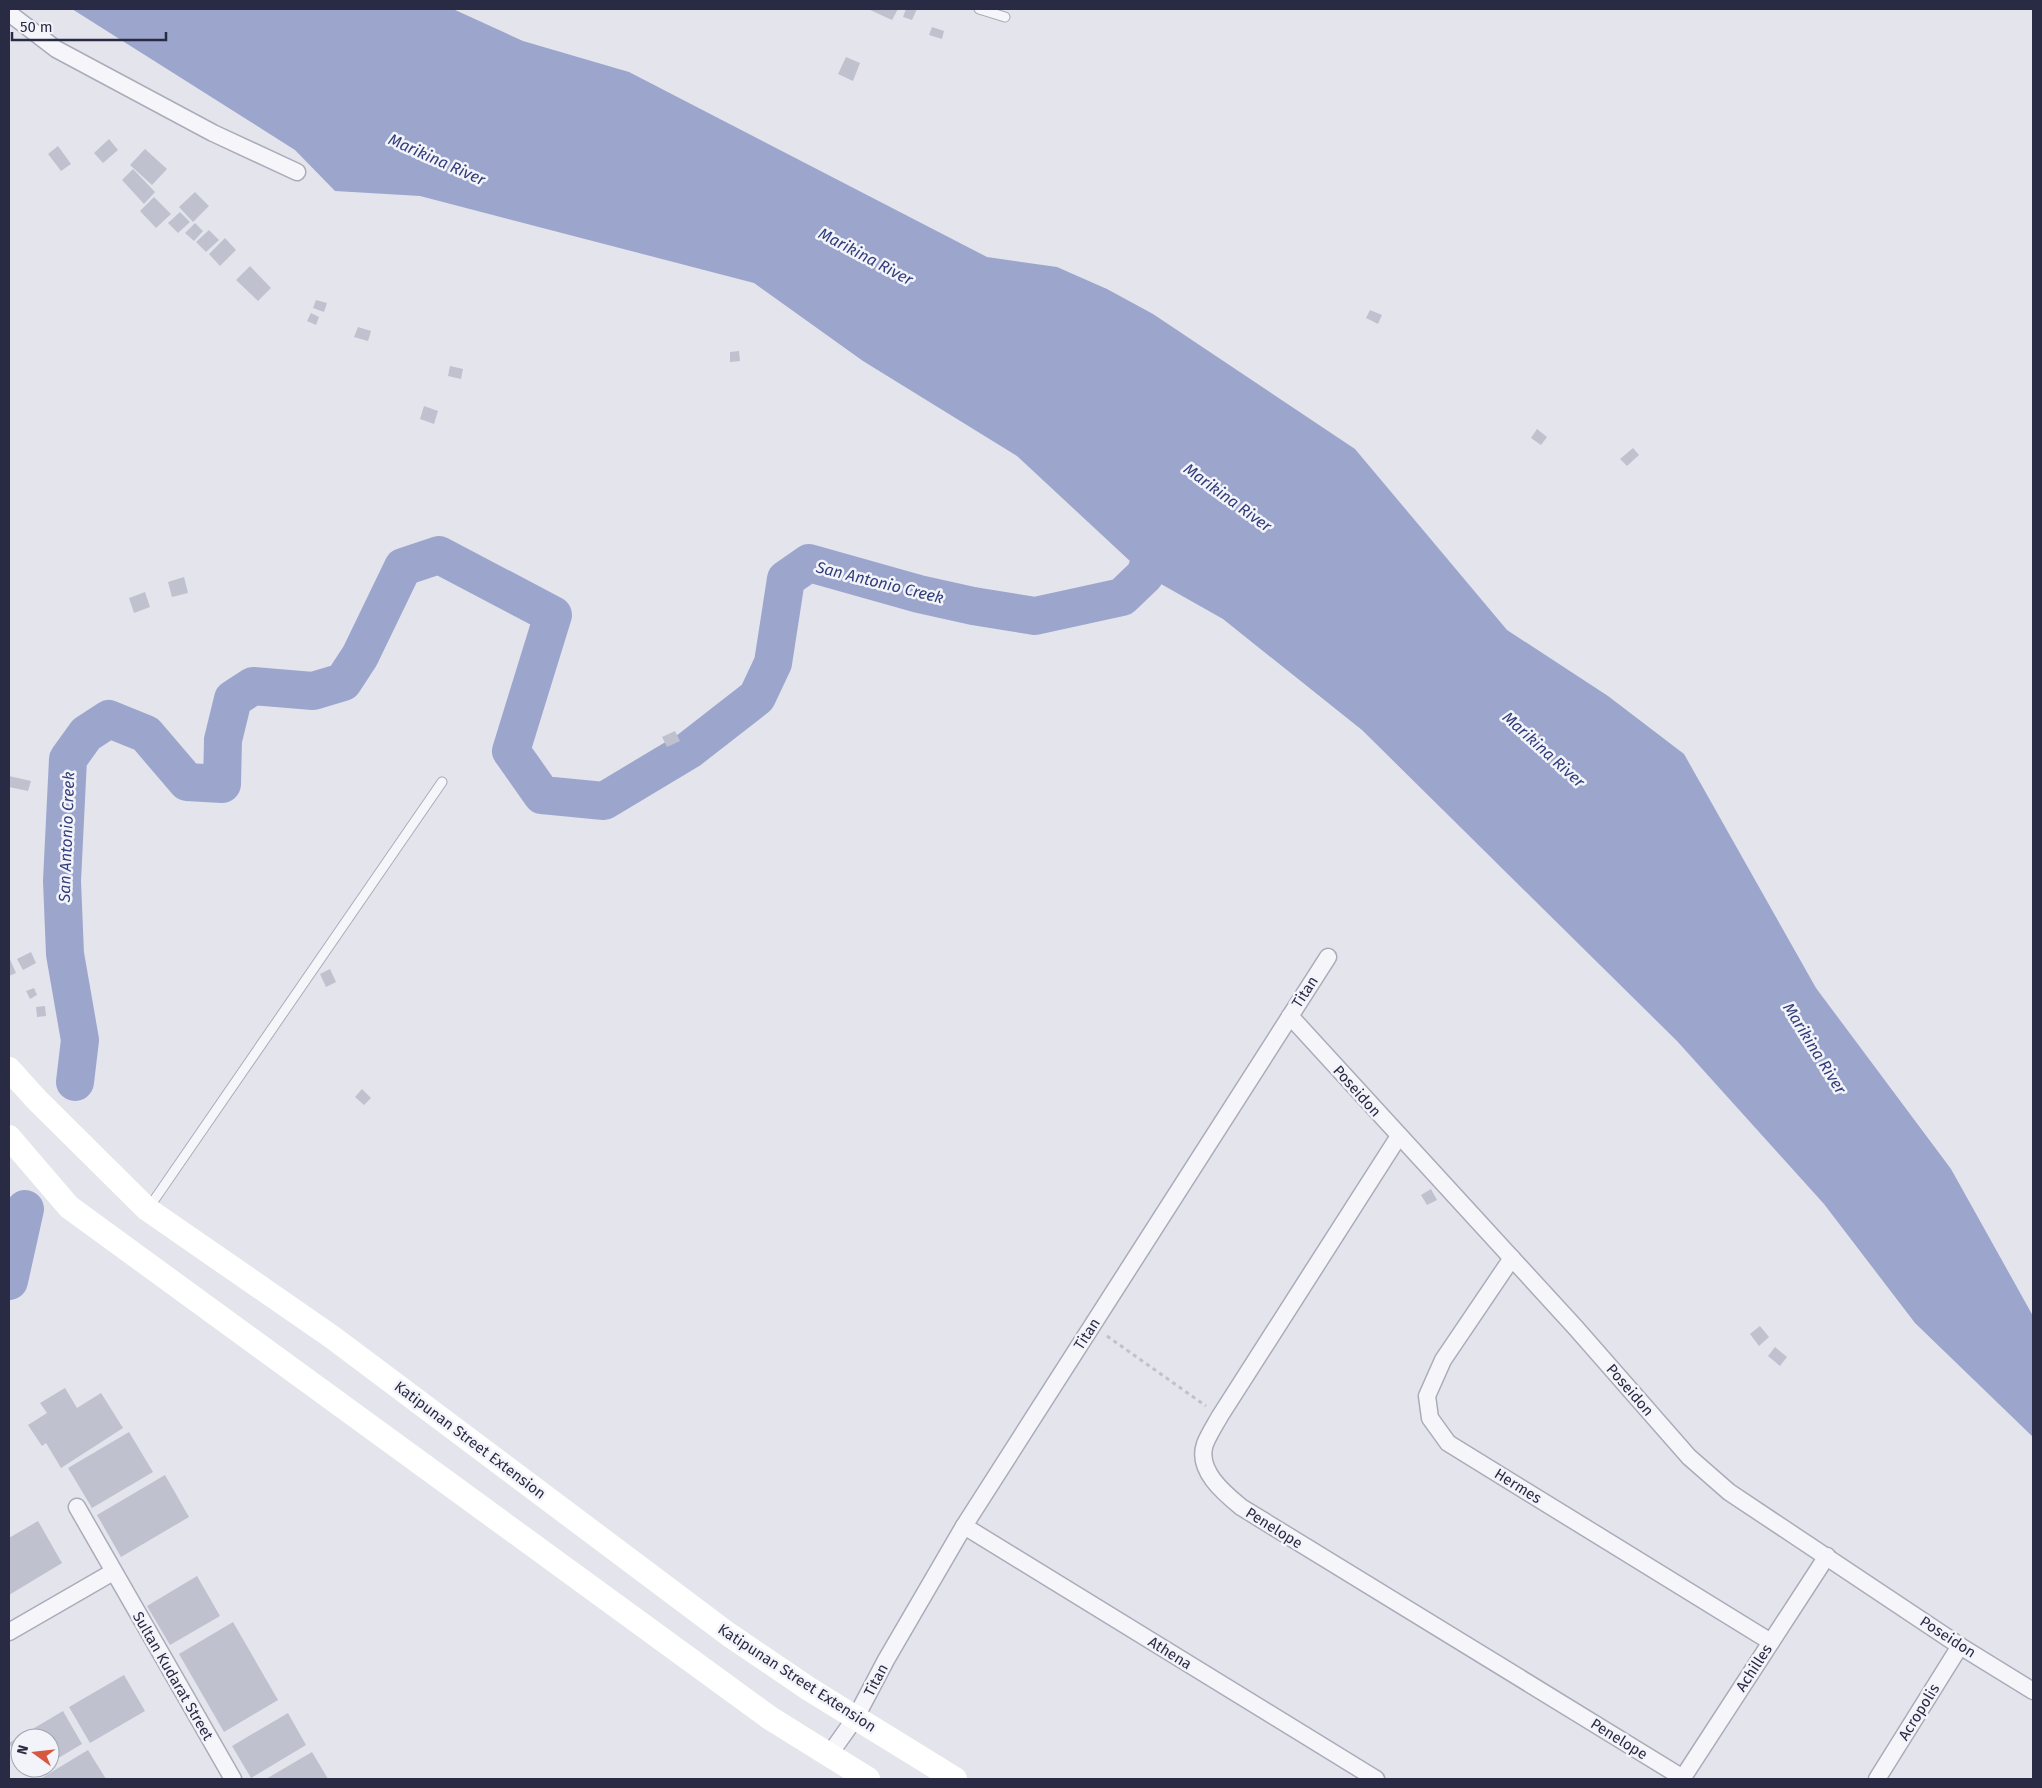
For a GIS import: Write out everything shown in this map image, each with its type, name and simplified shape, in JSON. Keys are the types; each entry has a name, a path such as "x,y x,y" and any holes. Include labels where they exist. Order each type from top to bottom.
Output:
{"street":[{"path":"9,13 56,49 213,133 297,172"},
{"name":"Titan","path":"829,1755 856,1717 886,1660 964,1526 1328,956"},
{"name":"Poseidon","path":"1290,1016 1398,1136 1512,1258 1689,1457 1729,1492 1960,1646 2033,1691"},
{"name":"Katipunan Street Extension","path":"9,1069 36,1099 147,1209 332,1336 728,1634 808,1689 955,1779"},
{"name":"Penelope","path":"1398,1136 1220,1416 1205,1445 1204,1460 1212,1479 1218,1488 1241,1508 1682,1779"},
{"path":"14,1143 69,1207 770,1718 864,1778"},
{"name":"Hermes","path":"1512,1258 1443,1360 1427,1396 1430,1418 1448,1443 1771,1642"},
{"name":"Sultan Kudarat Street","path":"77,1507 233,1779"},
{"name":"Athena","path":"964,1526 1376,1779"},
{"name":"Achilles","path":"1682,1779 1827,1556"},
{"path":"9,1632 113,1572"},
{"name":"Acropolis","path":"1877,1779 1960,1646"}],"lane":[{"path":"978,9 1006,17"},
{"path":"147,1209 442,782"}],"path":[{"path":"1092,1326 1220,1416"}],"water":[{"name":"Marikina River","path":"72,9 453,9 523,41 629,72 987,257 1057,267 1107,289 1153,314 1355,449 1507,630 1608,696 1684,754 1816,988 1951,1169 2033,1316 2033,1437 1915,1323 1824,1204 1677,1041 1362,730 1223,619 1145,575 1017,456 863,361 754,283 420,196 335,191 295,150"}],"building":[{"path":"868,9 898,9 892,20"},
{"path":"906,9 917,9 912,20 903,17"},
{"path":"932,27 944,31 942,39 929,35"},
{"path":"846,57 860,63 853,81 838,74"},
{"path":"109,139 118,150 103,163 94,153"},
{"path":"58,146 71,164 61,171 48,154"},
{"path":"145,149 167,169 152,185 130,165"},
{"path":"133,169 155,192 144,204 122,180"},
{"path":"195,192 209,206 193,222 179,207"},
{"path":"154,197 171,214 156,228 140,211"},
{"path":"180,212 190,222 178,233 168,223"},
{"path":"195,223 203,231 194,241 185,233"},
{"path":"209,230 219,240 206,252 196,242"},
{"path":"225,238 236,250 220,266 209,254"},
{"path":"250,266 271,288 258,301 236,280"},
{"path":"316,300 327,303 324,312 313,308"},
{"path":"1370,310 1382,315 1378,324 1366,318"},
{"path":"311,313 319,317 316,325 307,321"},
{"path":"358,327 371,331 368,341 354,337"},
{"path":"739,351 740,361 730,362 730,352"},
{"path":"450,366 463,369 461,379 448,376"},
{"path":"424,406 438,411 434,424 420,419"},
{"path":"1537,429 1547,437 1541,445 1531,438"},
{"path":"1633,448 1639,455 1627,466 1620,459"},
{"path":"184,577 188,593 172,597 168,582"},
{"path":"145,592 150,607 134,613 129,598"},
{"path":"675,731 680,741 667,747 662,737"},
{"path":"9,776 31,781 28,791 9,787"},
{"path":"31,952 36,963 23,970 17,959"},
{"path":"9,957 16,973 9,976"},
{"path":"330,969 336,982 326,987 320,974"},
{"path":"34,988 37,995 30,999 26,991"},
{"path":"45,1006 46,1016 37,1017 36,1007"},
{"path":"362,1089 371,1098 364,1105 355,1097"},
{"path":"1431,1189 1437,1200 1427,1205 1421,1195"},
{"path":"1760,1326 1769,1337 1759,1346 1750,1334"},
{"path":"1775,1347 1787,1357 1780,1366 1768,1356"},
{"path":"65,1388 77,1408 101,1393 123,1428 61,1468 46,1443 42,1446 28,1425 47,1413 40,1403"},
{"path":"129,1432 153,1472 92,1508 68,1468"},
{"path":"165,1475 189,1517 121,1557 97,1515"},
{"path":"38,1521 62,1563 9,1595 9,1538"},
{"path":"197,1576 220,1616 170,1645 147,1606"},
{"path":"233,1622 278,1700 224,1732 179,1654"},
{"path":"124,1675 145,1711 90,1743 69,1707"},
{"path":"63,1711 82,1744 60,1757 60,1728 34,1728"},
{"path":"288,1713 306,1745 251,1778 232,1746"},
{"path":"88,1750 106,1779 40,1779 60,1778 60,1767"},
{"path":"312,1752 328,1779 266,1779"}],"waterway":[{"name":"San Antonio Creek","path":"75,1082 80,1040 65,954 62,881 68,759 86,734 109,719 146,734 187,782 222,784 223,740 233,699 253,686 313,691 343,682 360,656 403,567 439,555 553,615 511,751 542,795 604,801 689,750 757,697 773,663 786,579 809,563 919,594 973,606 1035,616 1122,597 1145,575 1162,525"},
{"name":"San Antonio Creek","path":"9,1281 25,1209"}]}
